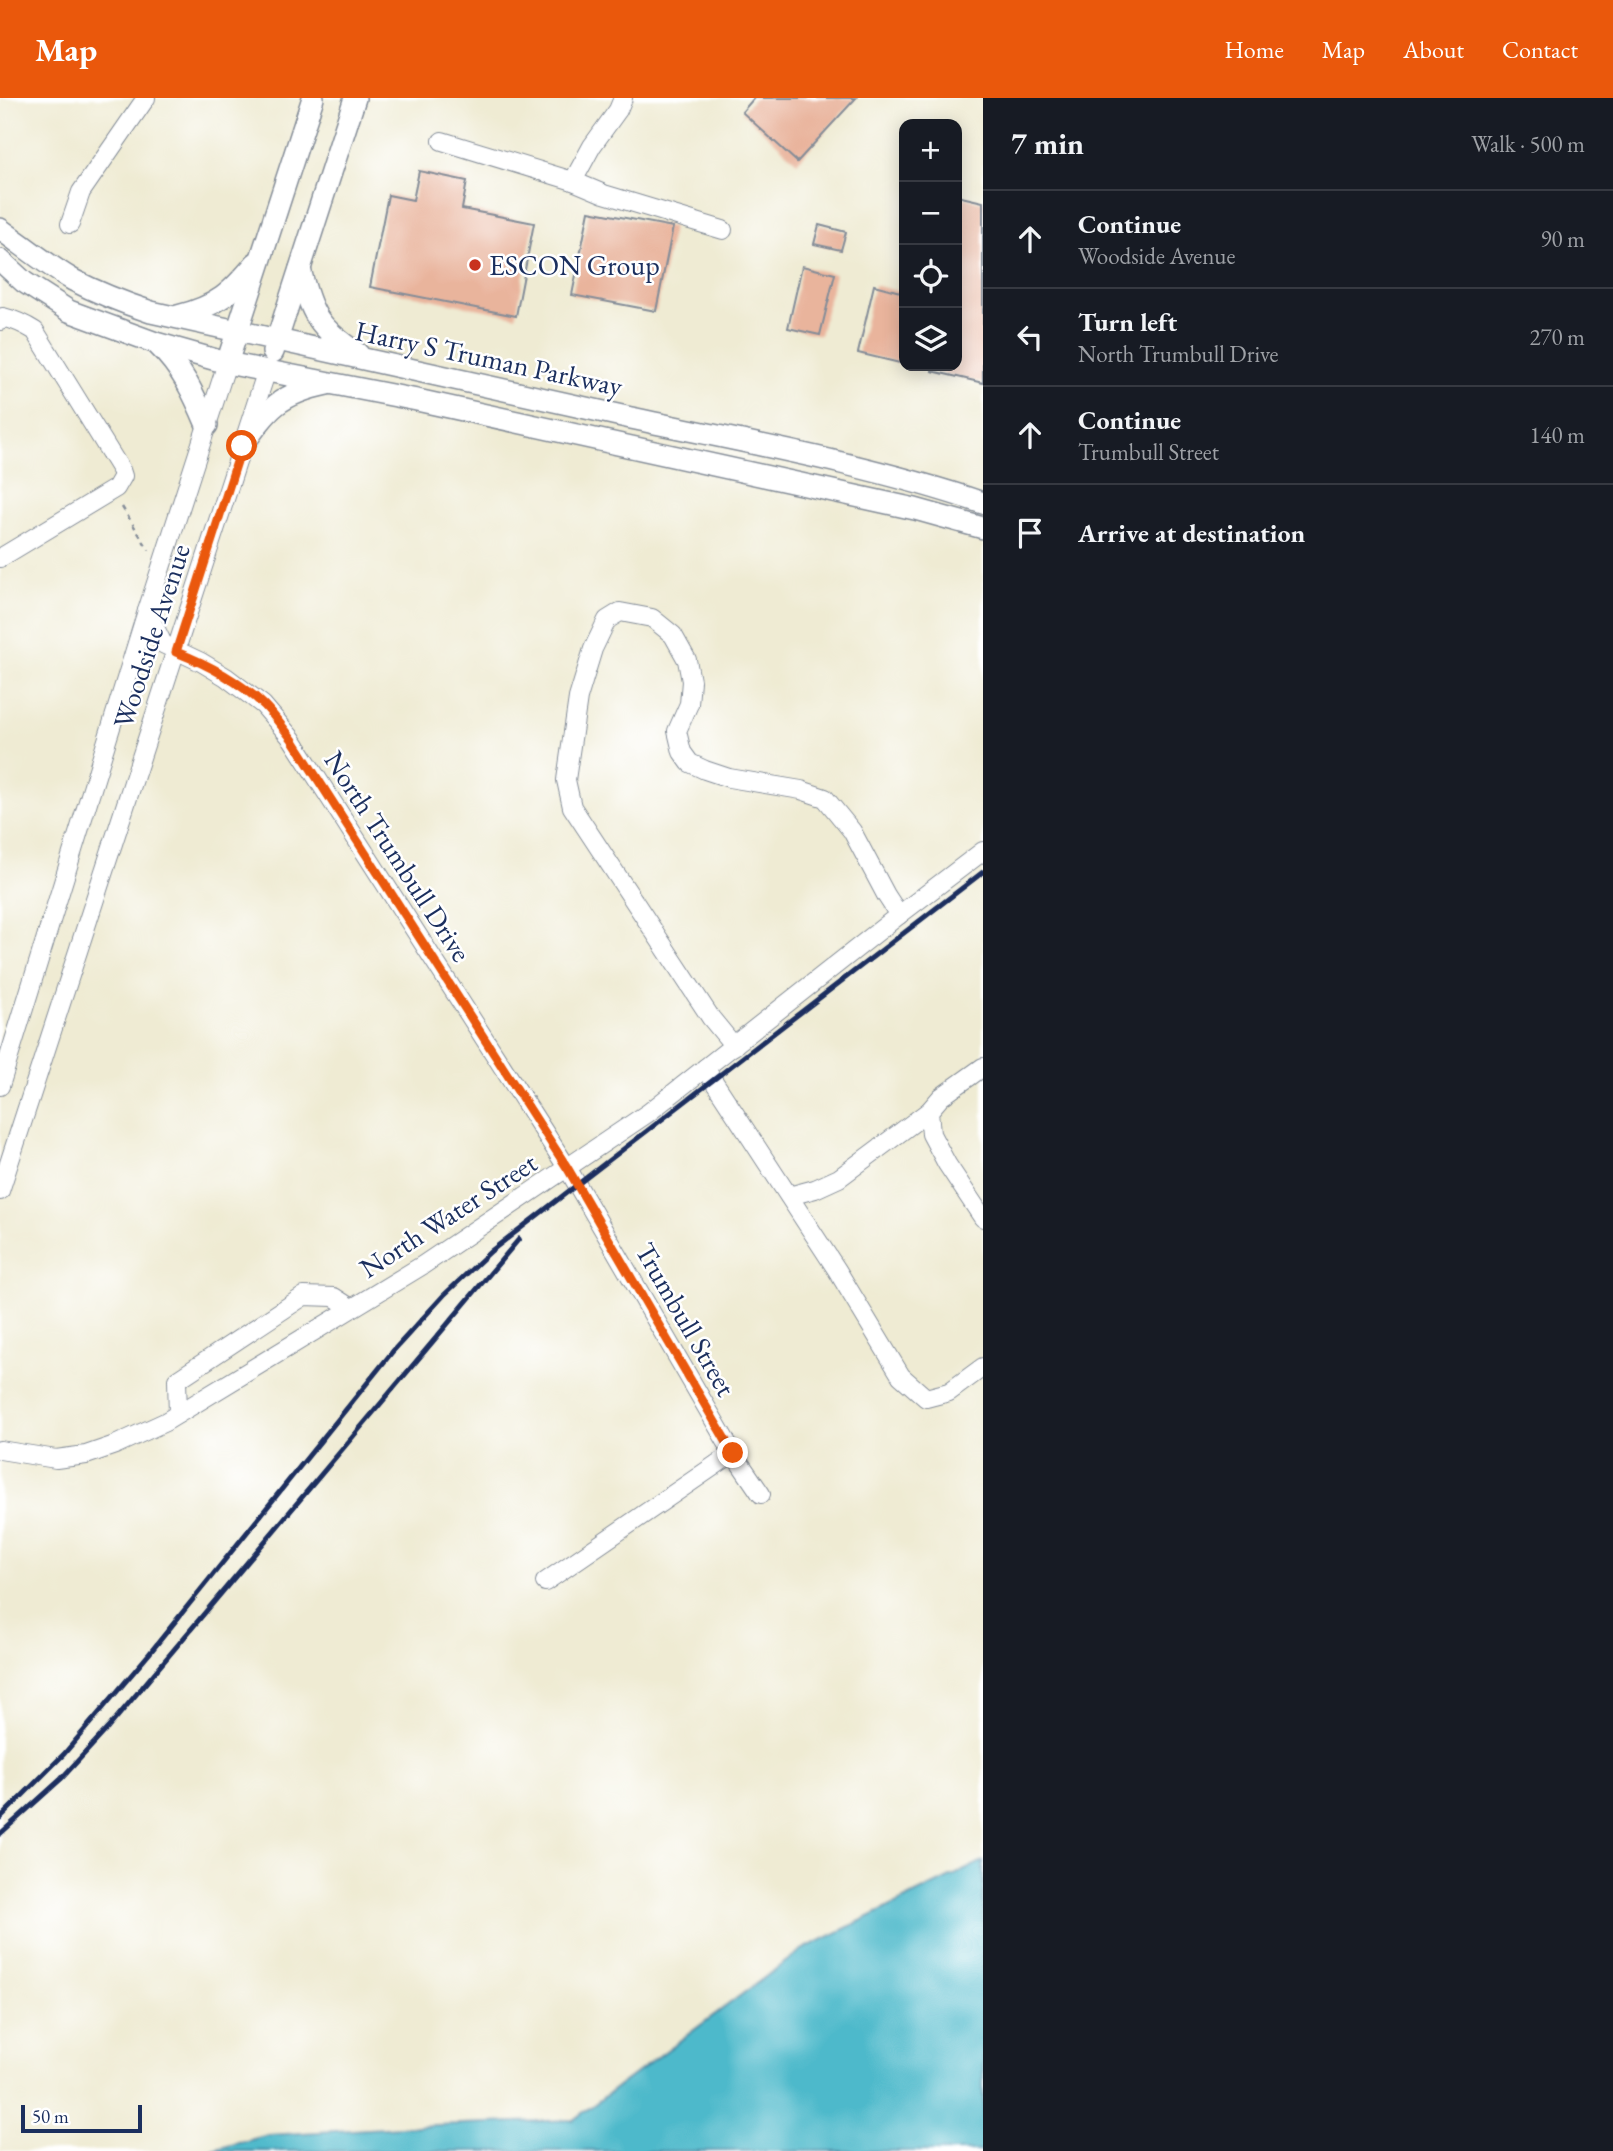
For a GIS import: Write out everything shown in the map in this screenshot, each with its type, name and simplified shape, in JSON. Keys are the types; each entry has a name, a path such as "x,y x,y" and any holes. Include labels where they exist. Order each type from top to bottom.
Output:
{"main road":[{"name":"Woodside Avenue","path":"227,363 313,98"},
{"name":"Woodside Avenue","path":"267,370 355,98"},
{"name":"Harry S Truman Parkway","path":"0,229 74,280 150,312 803,453 884,472 983,503"},
{"path":"172,317 218,302 262,256"},
{"name":"Harry S Truman Parkway","path":"0,260 24,282 69,311 156,344 227,363 430,403 915,509 983,528"},
{"path":"300,268 310,306 316,317 333,337 365,359"},
{"path":"156,344 183,373 207,425"},
{"path":"242,446 267,411 305,389 332,383"}],"street":[{"path":"70,224 81,192 146,98"},
{"path":"573,181 620,104"},
{"path":"442,141 723,230"},
{"path":"0,558 116,488 123,476 35,331 22,323 1,319"},
{"name":"Woodside Avenue","path":"0,1086 227,363"},
{"name":"Woodside Avenue","path":"0,1191 267,370"},
{"name":"North Trumbull Drive","path":"147,611 163,644 201,662 245,691 263,705 292,739 568,1169"},
{"path":"734,1046 711,1018 572,807 566,780 578,698 593,649 607,621 620,612 652,618 673,635 687,660 691,681 688,704 677,731 682,752 690,763 729,778 802,790 825,798 852,831 899,915"},
{"name":"North Water Street","path":"0,1450 56,1459 86,1455 115,1445 178,1414 423,1265 649,1113 983,851"},
{"path":"705,1068 789,1196 901,1376 926,1398 949,1392 983,1367"},
{"path":"789,1196 815,1189 839,1178 929,1111 941,1097 983,1068"},
{"path":"929,1111 931,1134 947,1164 983,1218"},
{"name":"Trumbull Street","path":"568,1169 733,1453 761,1494"},
{"path":"178,1414 177,1380 304,1296 334,1297 351,1308"},
{"path":"253,1330 271,1357"},
{"path":"545,1582 733,1453"}],"path":[{"path":"122,507 149,550"}],"water":[{"path":"983,1861 983,2151 209,2151 268,2135 573,2120 803,1949"}],"building":[{"path":"754,98 856,98 797,162 742,112"},
{"path":"419,171 467,181 462,209 534,223 516,316 370,287 388,195 413,200"},
{"path":"962,197 983,202 983,383 932,371 962,371"},
{"path":"589,211 673,227 656,311 572,295"},
{"path":"819,225 846,232 841,250 814,244"},
{"path":"802,266 835,274 820,335 788,328"},
{"path":"874,285 899,292 899,363 858,353"}],"railway":[{"path":"0,1818 64,1754 149,1654 393,1351 444,1295 491,1251 983,872"},
{"path":"0,1834 61,1779 108,1728 519,1239"}],"place":[{"name":"ESCON Group","path":"475,265"}],"route":[{"path":"242,446 176,652 201,662 226,677 263,705 292,739 568,1169 733,1453"}]}
